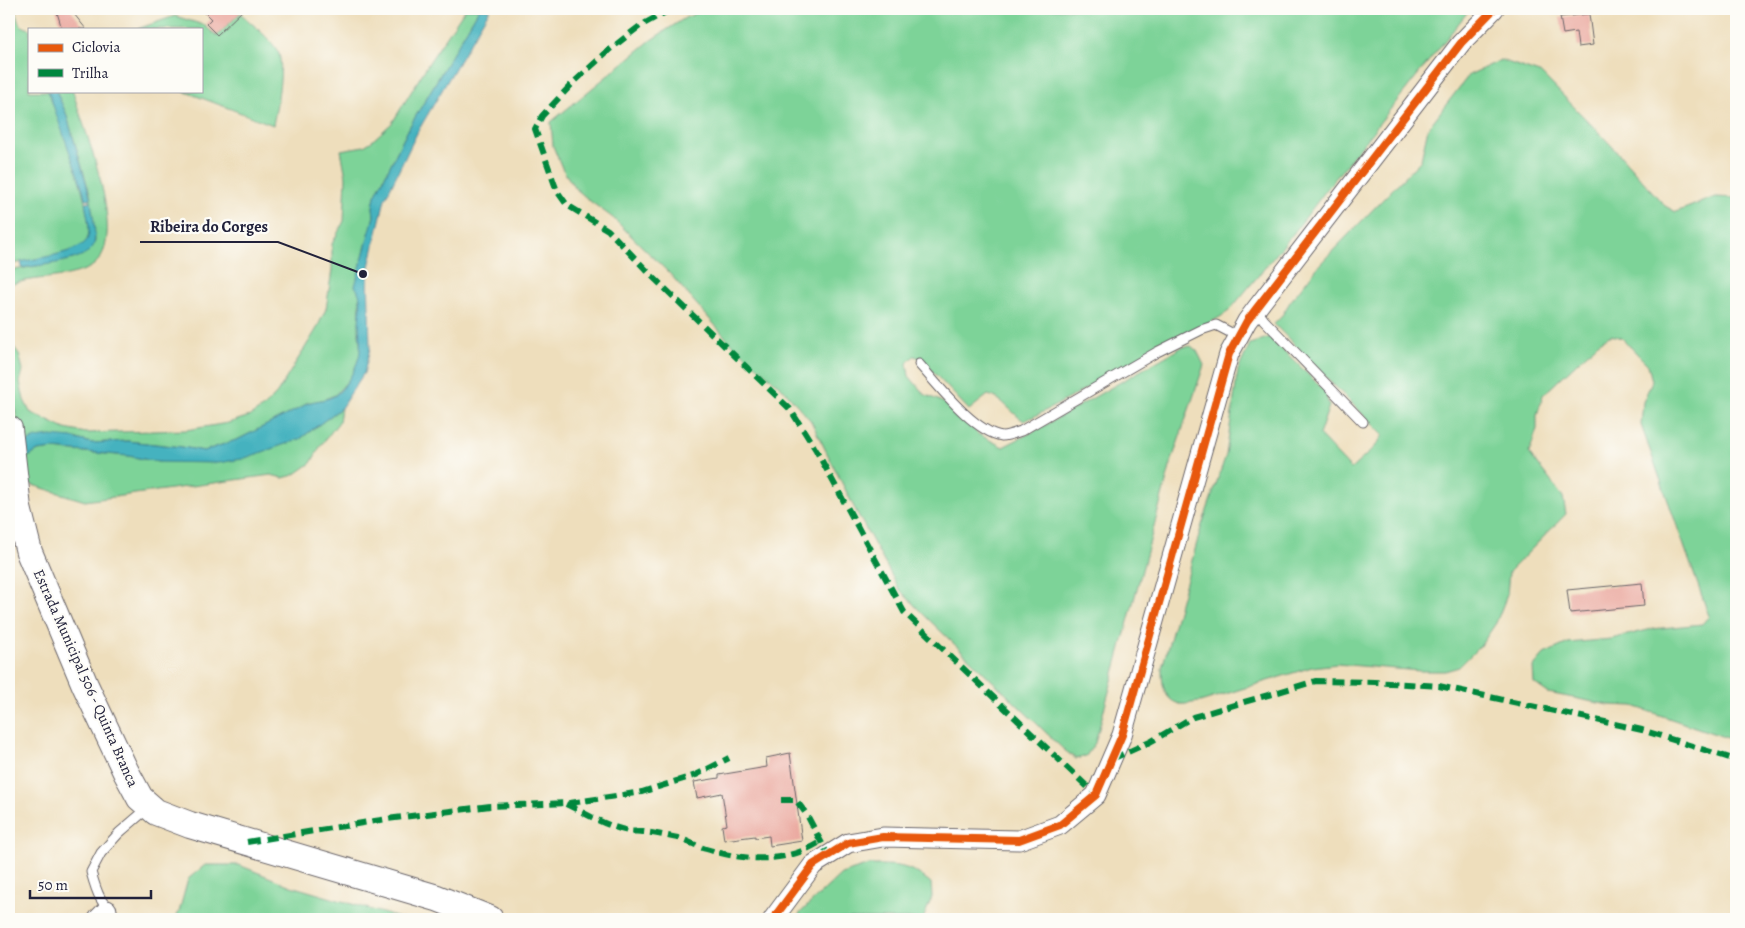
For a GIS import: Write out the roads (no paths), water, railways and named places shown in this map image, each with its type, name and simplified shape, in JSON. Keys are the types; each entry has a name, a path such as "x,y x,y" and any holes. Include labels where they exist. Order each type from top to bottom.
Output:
{"main road":[{"name":"Estrada Municipal 506 - Quinta Branca","path":"9,428 18,508 29,552 85,685 140,798 156,812 190,825 437,898 490,919"}],"street":[{"path":"773,919 813,865 848,844 883,837 1019,840 1060,825 1096,795 1122,735 1229,354 1256,309 1461,43 1494,9"}],"lane":[{"path":"1256,309 1264,320 1363,422"},
{"path":"919,364 965,414 987,431 1004,436 1021,431 1157,352 1201,330 1216,325 1239,337"},
{"path":"108,916 97,894 92,872 101,853 150,806"}],"water":[{"path":"479,9 490,9 418,131 385,199 368,271 370,349 364,373 341,408 300,439 242,459 218,463 158,462 129,456 53,449 38,451 30,456 22,456 21,446 36,438 51,436 72,438 92,443 127,441 204,451 239,439 305,404 330,398 338,393 351,375 359,355 360,303 358,290 355,286 374,216 375,196 410,126"},
{"path":"48,92 56,92 66,113 91,199 85,199"},
{"path":"91,201 95,235 94,244 90,250 74,259 22,268 21,262 59,254 85,243 89,228 85,202"}],"place":[{"name":"Ribeira do Corges","path":"363,274"}]}
